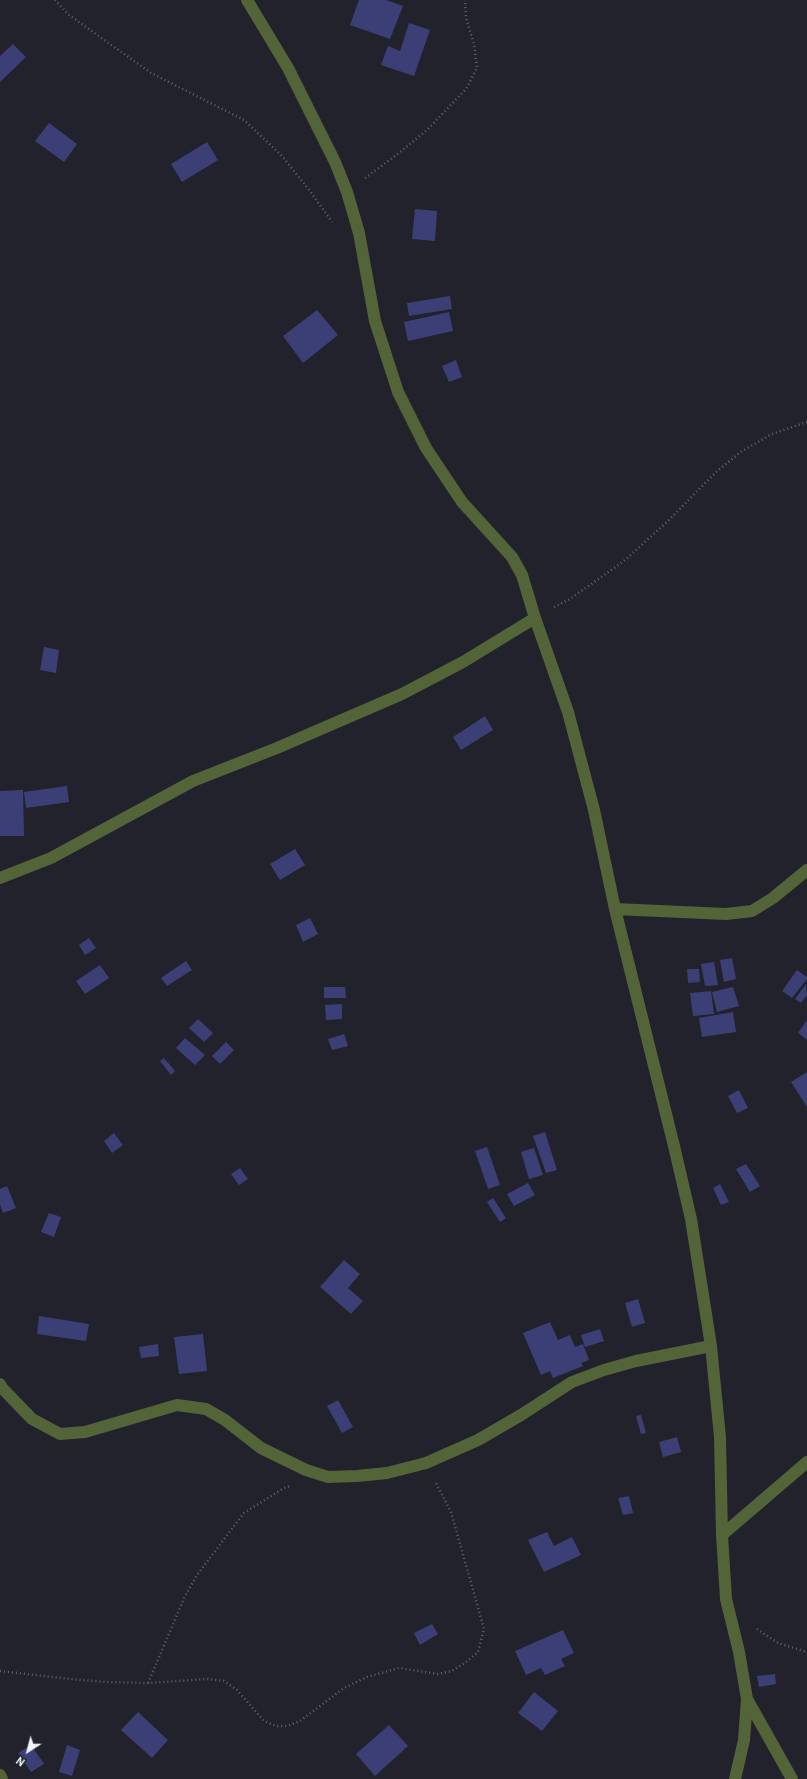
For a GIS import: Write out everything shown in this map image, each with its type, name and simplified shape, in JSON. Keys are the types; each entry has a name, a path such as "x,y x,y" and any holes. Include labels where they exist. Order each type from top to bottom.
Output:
{"street":[{"path":"247,0 288,68 335,162 347,192 359,233 375,321 398,392 426,448 462,502 512,557 522,575 535,618 568,712 594,810 615,909 688,1204 711,1346 720,1437 722,1535 726,1600 739,1652 747,1699 744,1740 735,1779"},
{"path":"0,878 51,858 193,780 277,748 402,694 463,662 535,618"},
{"path":"615,909 726,914 752,911 773,898 807,870"},
{"path":"0,1384 32,1419 60,1434 85,1432 177,1405 206,1409 225,1420 261,1448 306,1470 328,1477 387,1473 426,1463 478,1440 521,1415 572,1382 604,1370 636,1361 711,1346"},
{"path":"722,1535 807,1462"},
{"path":"747,1699 792,1779"},
{"path":"0,1775 2,1779"}],"path":[{"path":"55,0 69,15 151,73 244,120 282,156 310,191 334,225"},
{"path":"347,192 427,130 466,89 477,68 474,44 466,18 465,0"},
{"path":"535,618 570,599 624,561 668,521 716,472 742,451 772,434 807,422"},
{"path":"0,1671 70,1679 148,1683 185,1679 224,1681 237,1690 264,1721 276,1726 287,1726 300,1721 344,1688 368,1677 399,1668 438,1674 452,1671 478,1652 484,1629 451,1512 426,1463"},
{"path":"148,1683 185,1596 197,1575 244,1513 284,1488 328,1477"},
{"path":"752,1624 778,1643 807,1652"}],"building":[{"path":"359,0 386,0 403,6 390,39 350,25"},
{"path":"409,23 430,30 414,76 381,65 388,46 400,51"},
{"path":"13,44 26,57 0,82 0,56"},
{"path":"49,123 77,144 64,162 35,141"},
{"path":"207,142 218,160 182,182 171,164"},
{"path":"415,209 437,211 435,241 412,239"},
{"path":"450,296 452,309 409,316 407,303"},
{"path":"317,310 338,335 303,363 283,336"},
{"path":"449,312 453,331 408,341 404,322"},
{"path":"456,360 462,377 449,382 442,366"},
{"path":"44,647 59,650 56,673 40,670"},
{"path":"485,716 493,730 461,750 453,737"},
{"path":"67,786 69,802 26,808 24,792"},
{"path":"23,790 24,836 0,836 0,791"},
{"path":"295,849 305,865 280,880 270,864"},
{"path":"310,918 318,934 303,942 296,925"},
{"path":"89,938 96,948 85,955 79,945"},
{"path":"732,958 736,979 724,982 720,960"},
{"path":"186,961 192,970 167,986 161,978"},
{"path":"714,962 718,985 705,986 701,964"},
{"path":"100,965 109,978 85,994 76,981"},
{"path":"687,969 699,969 700,982 688,983"},
{"path":"797,970 807,977 807,979 792,998 782,991"},
{"path":"806,984 807,995 801,1003 795,999"},
{"path":"324,987 345,987 346,998 324,998"},
{"path":"733,987 739,1006 717,1012 712,992"},
{"path":"711,991 714,1014 693,1016 690,993"},
{"path":"342,1004 342,1019 326,1020 325,1005"},
{"path":"733,1012 736,1032 702,1037 699,1018"},
{"path":"198,1019 213,1033 204,1042 189,1028"},
{"path":"807,1020 807,1040 798,1033"},
{"path":"344,1034 348,1046 332,1050 328,1039"},
{"path":"185,1038 205,1055 195,1065 176,1048"},
{"path":"226,1042 234,1050 220,1064 212,1056"},
{"path":"164,1058 175,1071 171,1075 160,1061"},
{"path":"807,1072 807,1107 791,1082"},
{"path":"739,1090 748,1108 737,1113 728,1096"},
{"path":"545,1132 557,1170 546,1173 533,1136"},
{"path":"114,1133 123,1145 112,1153 104,1141"},
{"path":"487,1147 500,1185 488,1189 475,1151"},
{"path":"534,1148 543,1175 529,1179 521,1152"},
{"path":"746,1164 760,1186 750,1192 736,1169"},
{"path":"240,1168 248,1179 239,1185 231,1174"},
{"path":"528,1183 535,1195 514,1206 507,1194"},
{"path":"720,1184 729,1202 721,1205 713,1188"},
{"path":"7,1186 16,1208 3,1213 0,1204 0,1189"},
{"path":"493,1198 506,1218 500,1222 487,1202"},
{"path":"49,1213 61,1217 54,1237 41,1232"},
{"path":"344,1260 360,1274 348,1288 363,1301 351,1314 320,1287"},
{"path":"638,1299 645,1323 632,1327 625,1303"},
{"path":"39,1316 89,1324 86,1341 37,1334"},
{"path":"550,1322 558,1340 570,1335 575,1347 583,1344 589,1360 581,1363 583,1366 553,1378 550,1371 541,1375 523,1333"},
{"path":"600,1329 604,1341 585,1347 581,1335"},
{"path":"203,1334 207,1371 179,1374 174,1337"},
{"path":"158,1344 159,1356 141,1358 139,1347"},
{"path":"338,1400 353,1427 342,1433 327,1406"},
{"path":"641,1415 646,1433 641,1434 636,1416"},
{"path":"677,1437 681,1452 663,1457 659,1442"},
{"path":"629,1496 633,1513 623,1515 618,1498"},
{"path":"547,1532 554,1546 572,1537 581,1555 544,1572 528,1540"},
{"path":"432,1624 438,1634 420,1645 414,1633"},
{"path":"563,1630 574,1653 561,1659 565,1666 545,1675 541,1668 526,1675 515,1651"},
{"path":"775,1674 776,1684 759,1687 757,1676"},
{"path":"534,1692 558,1711 542,1731 518,1713"},
{"path":"138,1712 168,1740 152,1758 121,1730"},
{"path":"389,1725 408,1746 375,1776 356,1754"},
{"path":"31,1745 44,1764 31,1772 18,1753"},
{"path":"67,1745 80,1750 72,1776 59,1772"}]}
